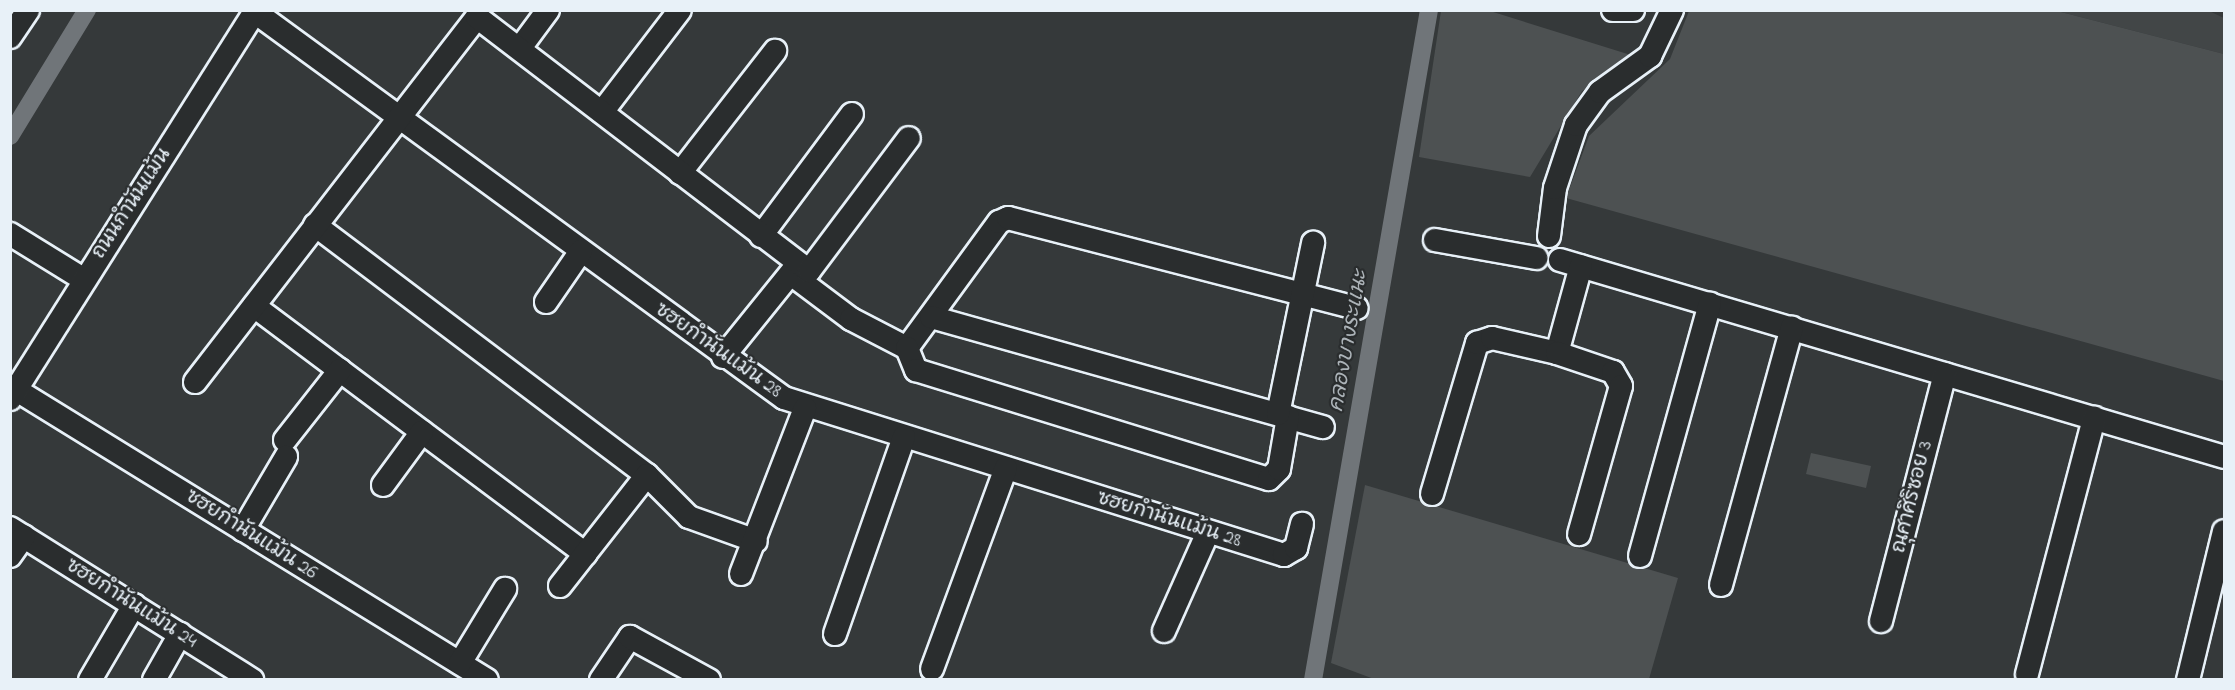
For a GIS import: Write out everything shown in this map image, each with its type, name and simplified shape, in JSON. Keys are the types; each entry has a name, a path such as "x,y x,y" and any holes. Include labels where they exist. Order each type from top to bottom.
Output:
{"street":[{"path":"10,37 28,10"},
{"path":"520,48 548,10"},
{"path":"602,112 680,10"},
{"path":"1613,10 1632,10"},
{"path":"1549,236 1558,178 1576,126 1600,92 1650,56 1672,10"},
{"name":"ซฮยกำนันแม้น 28","path":"255,11 400,115 766,389 806,408 1284,555 1296,548 1302,524"},
{"name":"ถนนกำนันแม้น","path":"12,391 255,11"},
{"path":"195,382 470,20 488,14 520,48 761,236 851,319 908,348 916,370 1269,479 1279,470 1283,415 1301,294 1313,243"},
{"path":"680,173 775,51"},
{"path":"761,236 852,114"},
{"path":"795,269 814,270 909,138"},
{"path":"908,348 999,222 1008,219 1357,308"},
{"path":"315,225 647,475 689,518 756,541"},
{"path":"10,234 83,279"},
{"path":"1536,258 1537,242 1549,236"},
{"path":"1549,236 1561,243 1571,263 1557,352"},
{"path":"1435,240 1536,258 1548,265 1571,263 2224,457"},
{"path":"546,302 581,251"},
{"path":"723,357 795,269"},
{"path":"1640,556 1710,304"},
{"path":"254,306 585,554"},
{"path":"931,317 1323,427"},
{"path":"1721,585 1792,328"},
{"path":"1432,494 1477,343 1492,338 1557,352 1613,372 1621,386 1579,534"},
{"path":"243,530 286,449 340,370"},
{"name":"ณุศาศิริซอย 3","path":"1881,621 1945,374"},
{"name":"ซฮยกำนันแม้น 26","path":"12,391 487,680"},
{"path":"741,574 756,541 806,408"},
{"path":"2026,674 2094,418"},
{"path":"383,485 422,432"},
{"path":"835,634 904,437"},
{"path":"932,669 1006,468"},
{"path":"560,585 647,475"},
{"path":"2188,680 2224,531"},
{"path":"10,556 17,532"},
{"name":"ซฮยกำนันแม้น 24","path":"17,532 252,680"},
{"path":"1164,631 1208,532"},
{"path":"460,663 505,589"},
{"path":"90,680 134,605"},
{"path":"154,680 180,634"},
{"path":"601,680 630,637 709,680"}],"shaded area":[{"path":"1441,11 1490,11 1634,56 1582,91 1530,177 1419,157"},
{"path":"1689,11 2057,11 2224,54 2224,381 1566,198 1589,136 1670,59"},
{"path":"2057,11 2209,11 2224,18 2224,54"},
{"path":"1811,453 1871,466 1866,488 1806,474"},
{"path":"1365,485 1678,578 1649,679 1374,679 1331,663"}],"waterway":[{"path":"10,136 87,10"},
{"name":"คลองบางระแนะ","path":"1313,680 1429,10"}]}
